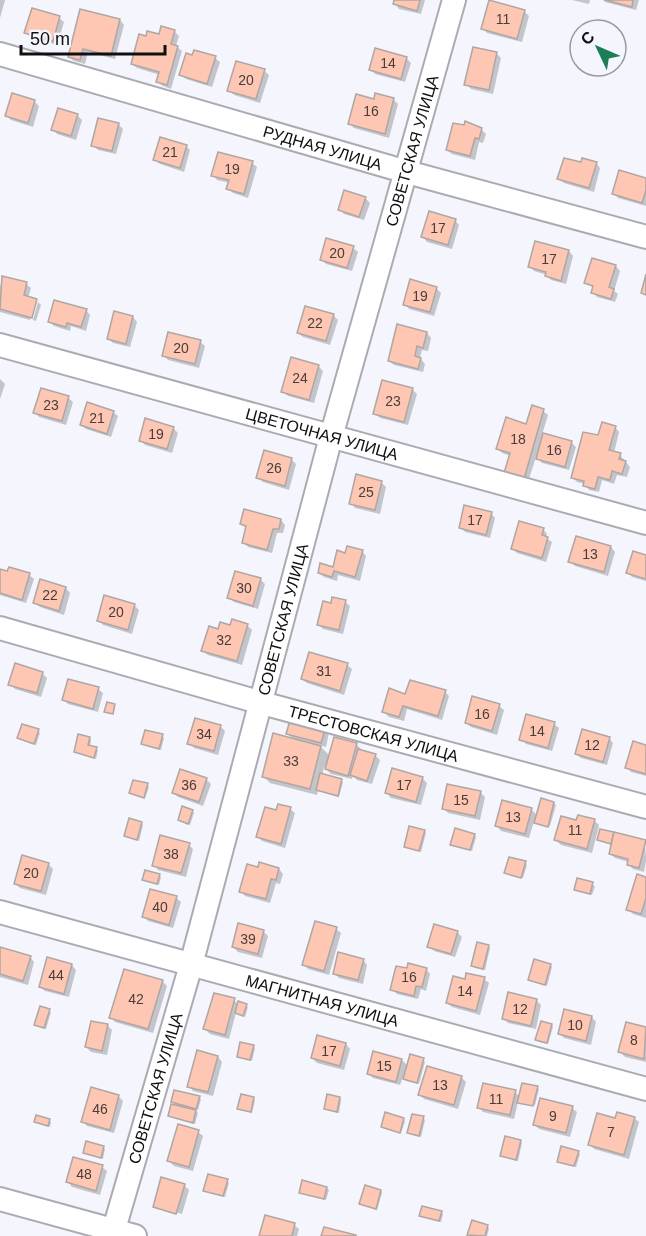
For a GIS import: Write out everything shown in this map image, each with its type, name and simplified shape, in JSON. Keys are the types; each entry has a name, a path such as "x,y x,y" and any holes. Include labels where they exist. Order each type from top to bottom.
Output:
{"street":[{"name":"СОВЕТСКАЯ УЛИЦА","path":"120,1234 331,437 454,0"},
{"name":"РУДНАЯ УЛИЦА","path":"0,54 407,172 646,237"},
{"name":"ЦВЕТОЧНАЯ УЛИЦА","path":"0,345 646,523"},
{"name":"ТРЕСТОВСКАЯ УЛИЦА","path":"0,628 262,703 646,807"},
{"name":"МАГНИТНАЯ УЛИЦА","path":"0,912 646,1089"},
{"path":"0,1199 120,1234"}],"building":[{"path":"394,0 420,0 417,11 393,4"},
{"path":"489,0 525,10 517,39 481,29"},
{"path":"605,0 633,0 632,7"},
{"path":"32,8 60,16 53,41 24,33"},
{"path":"80,9 120,19 111,56 83,49 80,60 68,57"},
{"path":"161,26 175,30 171,44 178,46 167,85 156,82 159,72 131,64 139,34 146,36 147,31 159,34"},
{"path":"473,47 497,52 489,90 464,85"},
{"path":"375,48 407,57 401,79 369,70"},
{"path":"194,50 216,56 207,84 179,75 186,53 192,55"},
{"path":"236,61 265,69 256,99 227,91"},
{"path":"12,93 35,100 28,123 5,116"},
{"path":"375,93 394,98 385,134 348,124 356,94 374,99"},
{"path":"58,108 78,114 71,136 51,130"},
{"path":"98,118 119,123 112,151 91,146"},
{"path":"465,121 482,128 479,139 475,138 470,156 446,150 453,123 464,125"},
{"path":"160,137 187,145 180,168 153,160"},
{"path":"218,152 253,161 244,194 226,189 229,180 211,176"},
{"path":"564,158 581,162 582,158 597,162 589,188 557,179"},
{"path":"619,170 646,178 646,190 642,203 612,194"},
{"path":"344,190 366,197 359,217 338,210"},
{"path":"429,211 456,219 448,245 421,237"},
{"path":"326,238 354,246 347,268 320,260"},
{"path":"535,241 569,250 561,281 545,276 546,272 528,267"},
{"path":"592,258 616,265 609,287 614,289 611,299 591,293 593,286 584,283"},
{"path":"646,274 646,295 641,293"},
{"path":"2,276 27,282 24,295 37,299 32,318 0,309"},
{"path":"410,279 437,287 430,312 403,305"},
{"path":"54,300 87,309 81,327 67,323 66,327 48,322"},
{"path":"305,306 334,314 326,341 297,333"},
{"path":"114,311 133,316 126,344 107,339"},
{"path":"397,324 427,332 423,348 417,346 415,356 421,358 418,369 388,361"},
{"path":"168,332 201,340 195,364 162,356"},
{"path":"291,357 319,365 309,400 281,392"},
{"path":"382,380 413,388 404,422 373,414"},
{"path":"41,388 69,396 62,421 33,413"},
{"path":"87,402 114,411 107,434 80,425"},
{"path":"532,405 544,409 524,479 504,473 510,453 496,449 506,417 526,424"},
{"path":"145,418 174,427 167,449 139,441"},
{"path":"602,422 616,426 609,450 621,453 619,459 626,461 622,474 612,471 610,480 598,477 595,489 583,486 584,481 571,478 583,432 598,435"},
{"path":"543,433 572,441 565,467 536,459"},
{"path":"264,450 292,458 285,486 256,478"},
{"path":"356,474 382,481 375,510 349,504"},
{"path":"464,505 492,512 486,535 459,528"},
{"path":"244,509 281,519 279,529 273,529 267,550 242,543 246,526 240,524"},
{"path":"519,521 544,528 542,535 548,537 542,558 511,549"},
{"path":"576,536 611,546 604,572 568,562"},
{"path":"347,546 363,550 355,577 334,571 332,577 318,573 320,563 333,567 337,550 345,553"},
{"path":"633,551 646,555 646,579 626,573"},
{"path":"9,567 30,573 22,600 0,593 0,569 7,571"},
{"path":"235,571 261,578 253,606 227,598"},
{"path":"40,579 66,587 59,611 33,603"},
{"path":"104,595 135,604 128,630 97,621"},
{"path":"332,597 346,600 339,630 317,625 323,601 331,603"},
{"path":"232,619 248,624 237,661 201,651 209,626 218,629 220,622 230,625"},
{"path":"309,652 348,663 340,691 301,679"},
{"path":"15,663 43,672 37,693 8,685"},
{"path":"68,679 99,687 93,709 62,700"},
{"path":"410,680 446,690 438,716 403,706 399,717 382,712 389,688 405,694"},
{"path":"472,696 500,704 492,731 465,723"},
{"path":"107,702 115,704 113,714 104,712"},
{"path":"526,714 555,722 548,748 519,740"},
{"path":"291,717 326,726 321,743 286,734"},
{"path":"195,718 221,725 214,751 187,744"},
{"path":"22,724 39,729 34,744 17,738"},
{"path":"582,729 610,737 603,762 575,754"},
{"path":"145,730 163,734 159,749 141,744"},
{"path":"273,733 321,746 310,789 262,777"},
{"path":"78,734 90,737 88,745 97,747 94,758 74,752"},
{"path":"334,737 357,743 348,776 325,769"},
{"path":"633,741 646,745 646,774 625,768"},
{"path":"358,749 376,754 367,781 350,775"},
{"path":"392,768 423,777 416,802 385,793"},
{"path":"180,769 207,778 199,802 172,793"},
{"path":"320,773 342,779 338,796 316,790"},
{"path":"133,780 148,783 144,798 129,793"},
{"path":"447,784 481,791 475,816 442,809"},
{"path":"541,798 554,802 548,827 534,823"},
{"path":"502,800 532,808 525,834 495,826"},
{"path":"278,804 291,807 281,844 256,837 265,807 276,810"},
{"path":"182,806 193,810 188,824 178,820"},
{"path":"578,815 595,819 587,849 554,840 561,816 576,820"},
{"path":"129,818 142,822 137,840 124,836"},
{"path":"409,826 425,830 419,851 404,847"},
{"path":"455,828 475,834 470,850 450,845"},
{"path":"600,829 614,832 611,844 597,840"},
{"path":"614,832 646,840 639,868 627,865 628,859 609,854"},
{"path":"160,835 190,843 181,873 152,866"},
{"path":"22,855 49,863 41,891 14,884"},
{"path":"509,857 526,861 521,878 504,873"},
{"path":"259,862 279,868 276,880 271,879 266,899 239,892 247,864 258,867"},
{"path":"145,870 160,874 157,884 142,880"},
{"path":"637,874 646,877 646,898 641,914 626,910"},
{"path":"577,878 593,882 590,894 574,890"},
{"path":"150,889 177,896 169,925 142,917"},
{"path":"315,921 337,927 324,971 302,965"},
{"path":"238,923 264,930 258,954 232,947"},
{"path":"434,924 458,931 451,954 427,947"},
{"path":"477,942 489,945 483,969 471,966"},
{"path":"0,947 31,956 23,981 0,974"},
{"path":"338,952 364,959 358,980 333,974"},
{"path":"47,957 72,964 64,994 39,987"},
{"path":"534,959 551,964 545,985 528,980"},
{"path":"408,963 427,968 422,987 416,986 414,996 390,990 396,966 407,968"},
{"path":"124,969 163,980 148,1029 109,1018"},
{"path":"466,973 485,977 476,1011 446,1003 453,976 465,979"},
{"path":"508,992 537,999 531,1026 502,1019"},
{"path":"214,993 235,998 225,1035 203,1029"},
{"path":"238,1001 247,1004 243,1016 235,1013"},
{"path":"40,1006 50,1009 44,1028 34,1025"},
{"path":"564,1009 592,1016 586,1041 558,1034"},
{"path":"91,1021 108,1024 102,1051 85,1047"},
{"path":"541,1021 552,1024 547,1043 535,1040"},
{"path":"626,1022 646,1027 644,1059 618,1052"},
{"path":"317,1035 346,1043 340,1066 311,1058"},
{"path":"240,1042 254,1045 250,1060 237,1057"},
{"path":"197,1050 218,1056 208,1092 187,1087"},
{"path":"373,1051 402,1059 396,1082 367,1074"},
{"path":"410,1054 424,1058 417,1083 403,1079"},
{"path":"427,1066 462,1076 454,1105 418,1095"},
{"path":"483,1083 516,1090 510,1115 477,1108"},
{"path":"522,1083 538,1086 533,1106 517,1103"},
{"path":"91,1087 119,1095 110,1130 81,1122"},
{"path":"174,1090 200,1096 196,1109 171,1102"},
{"path":"241,1094 254,1097 251,1112 237,1109"},
{"path":"327,1094 340,1097 337,1112 324,1109"},
{"path":"540,1098 573,1106 566,1133 533,1125"},
{"path":"171,1104 196,1110 193,1123 168,1116"},
{"path":"385,1112 404,1118 400,1133 381,1127"},
{"path":"617,1112 635,1117 624,1155 588,1145 597,1113 615,1118"},
{"path":"412,1114 424,1116 419,1136 407,1133"},
{"path":"36,1115 50,1119 48,1126 34,1122"},
{"path":"178,1124 199,1130 189,1167 167,1161"},
{"path":"505,1136 521,1140 516,1160 500,1156"},
{"path":"86,1141 104,1146 101,1158 83,1153"},
{"path":"561,1146 579,1151 574,1166 557,1162"},
{"path":"73,1157 103,1165 96,1191 66,1182"},
{"path":"208,1174 228,1179 223,1196 203,1191"},
{"path":"161,1177 185,1184 176,1214 153,1207"},
{"path":"302,1180 327,1187 324,1199 299,1193"},
{"path":"365,1185 381,1190 376,1209 359,1204"},
{"path":"422,1206 442,1211 439,1221 419,1216"},
{"path":"265,1215 295,1223 292,1236 259,1236"},
{"path":"472,1220 488,1225 485,1236 467,1235"},
{"path":"324,1227 356,1235 356,1236 321,1236"}]}
